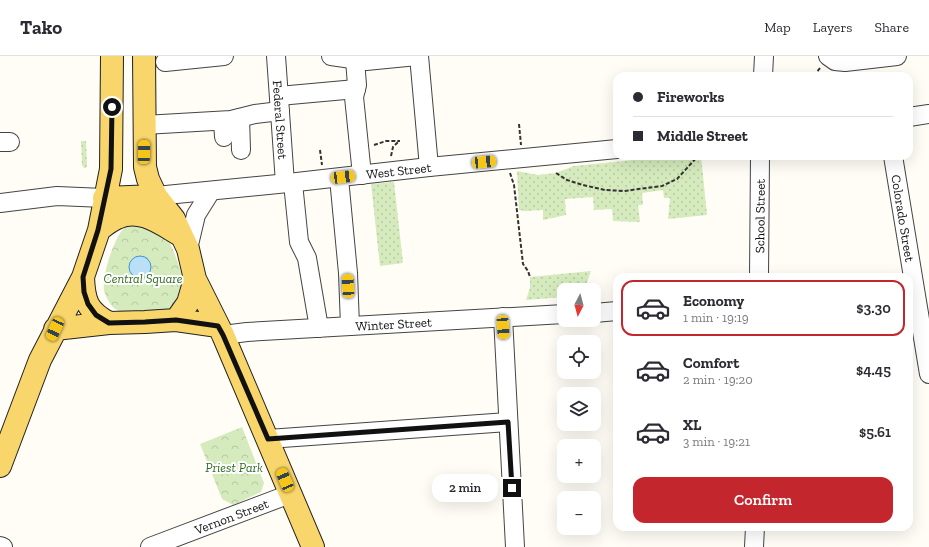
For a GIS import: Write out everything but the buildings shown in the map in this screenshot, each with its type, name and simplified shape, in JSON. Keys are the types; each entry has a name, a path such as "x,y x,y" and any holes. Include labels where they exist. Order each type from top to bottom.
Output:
{"main road":[{"path":"0,466 40,360 83,277 98,230 111,169 112,56"},
{"path":"144,56 144,152 145,167 148,179 156,196 174,219 184,242 194,279 204,295 221,331 268,439 312,547"},
{"path":"112,150 117,159 123,162 131,163 138,160 144,152"},
{"path":"104,198 156,196"},
{"path":"98,230 117,218 129,214 142,215 152,218 184,242"},
{"path":"83,277 84,292 88,304 96,315 109,323"},
{"path":"176,320 188,303 194,279"},
{"path":"55,329 109,323 176,320 221,331"}],"street":[{"path":"165,62 224,56"},
{"name":"Federal Street","path":"276,56 279,103 289,183 299,242 307,258 319,328"},
{"path":"331,56 366,61 418,56 429,167"},
{"path":"763,72 764,56"},
{"path":"825,60 844,62 898,56"},
{"path":"355,60 357,80 354,100 362,175"},
{"path":"144,125 229,125 279,103 356,89"},
{"path":"913,116 929,114"},
{"path":"229,125 241,150"},
{"name":"West Street","path":"156,196 613,148"},
{"name":"School Street","path":"759,273 760,160"},
{"name":"Colorado Street","path":"894,160 912,273"},
{"path":"339,178 348,273 350,326"},
{"path":"184,242 203,202 210,191"},
{"path":"0,203 57,196 104,198"},
{"name":"Colorado Street","path":"913,277 929,374"},
{"path":"601,312 613,311"},
{"name":"Winter Street","path":"221,331 247,332 557,314"},
{"path":"502,317 515,547"},
{"path":"268,439 508,422"},
{"name":"Vernon Street","path":"150,547 290,494"},
{"path":"754,547 755,531"}],"path":[{"path":"817,72 825,60"},
{"path":"519,124 521,145"},
{"path":"372,146 386,141 400,141 393,148 391,158"},
{"path":"320,150 322,165"},
{"path":"556,173 567,180 583,185 605,190 624,191 662,186 677,179 694,160"},
{"path":"509,172 514,184 523,264 530,277"}],"green space":[{"path":"81,141 86,141 86,168 82,165"},
{"path":"634,160 701,160 707,215 668,219 670,198 664,198 663,190 642,193 643,205 638,205 640,222 613,221 612,209 594,210 593,197 565,199 566,215 543,220 543,210 519,210 517,171 538,175 556,173 574,166"},
{"path":"394,182 403,263 380,266 371,184"},
{"name":"Central Square","path":"133,222 168,238 178,264 183,284 183,289 175,310 144,312 122,311 115,309 107,298 104,290 104,283 107,266 113,247 121,232"},
{"path":"591,271 587,283 557,283 557,298 526,300 530,288 530,277"},
{"name":"Priest Park","path":"242,427 264,483 261,492 233,505 222,499 200,444"}],"water":[{"path":"140,256 148,259 151,267 148,275 140,278 132,275 129,267 132,259"}],"route":[{"path":"112,107 111,169 98,230 83,277 84,292 88,304 96,315 109,323 176,320 218,326 268,439 508,422 512,488"}]}
